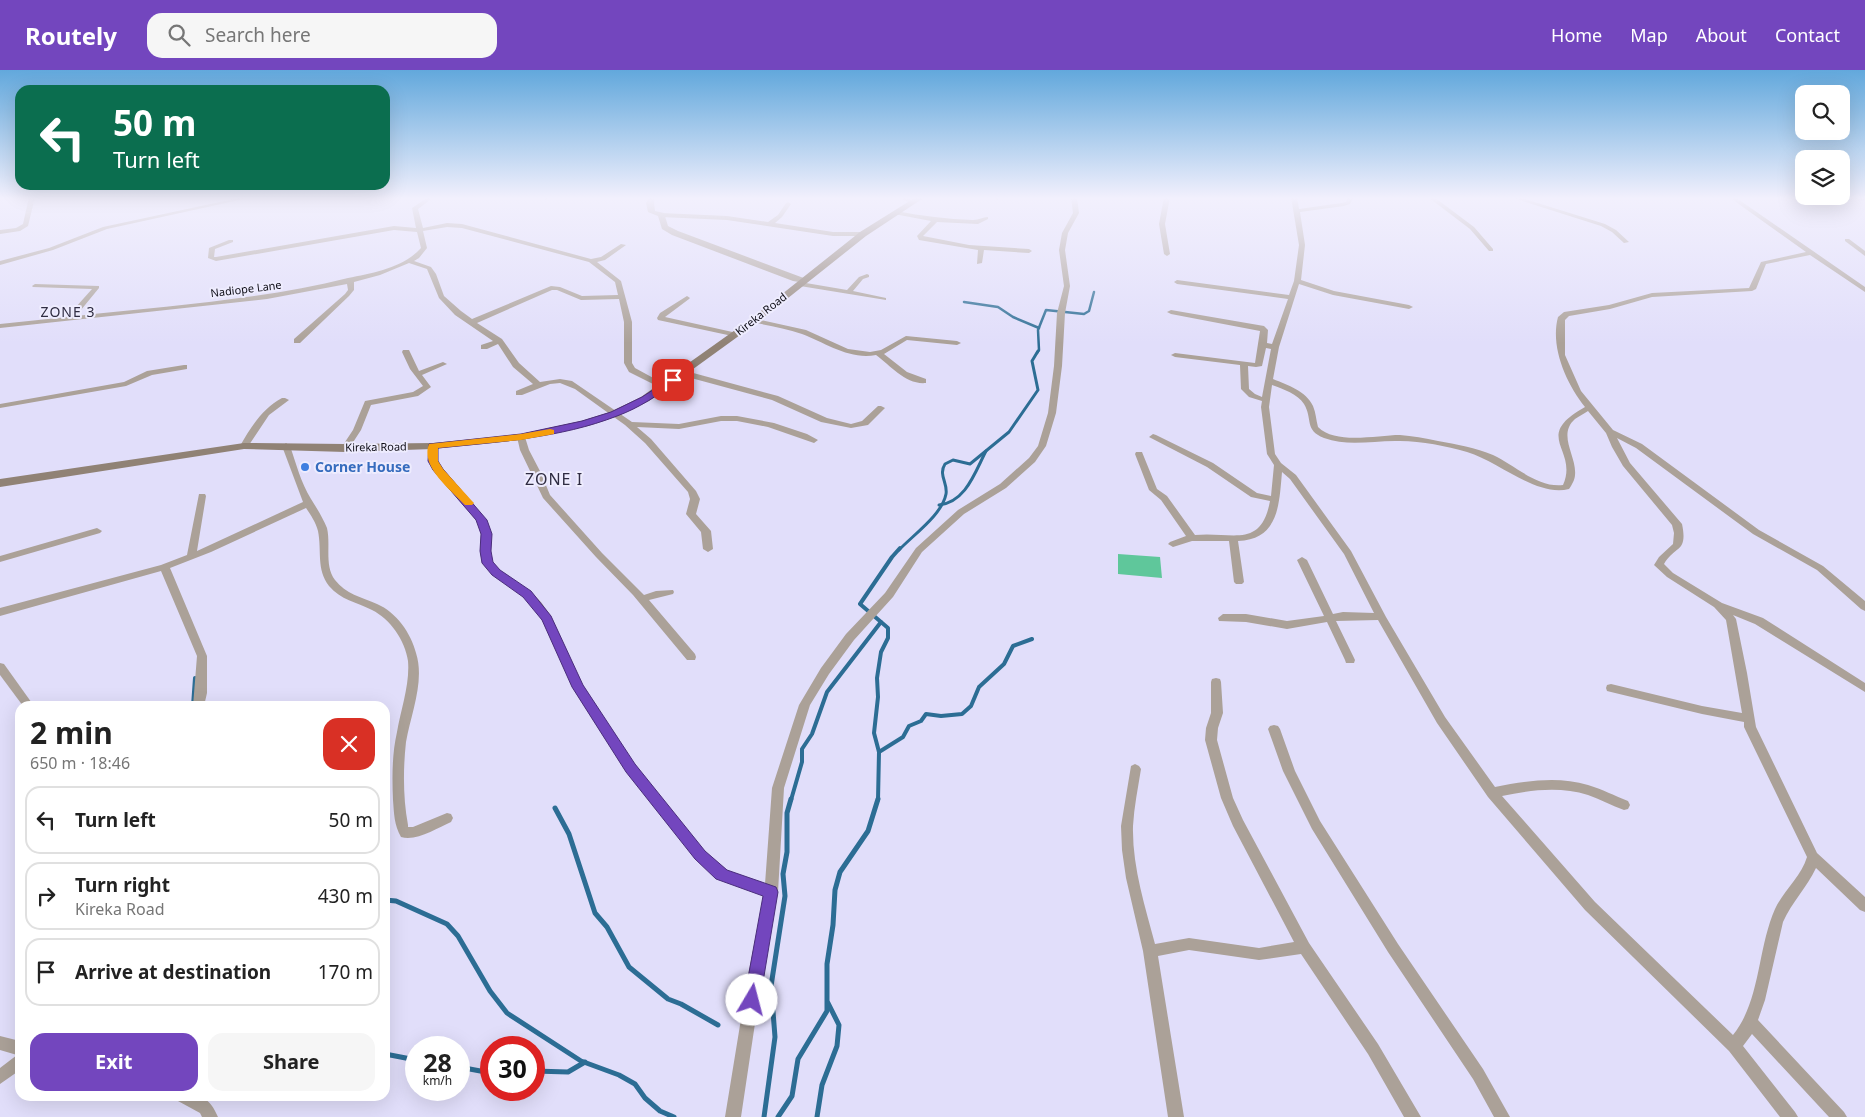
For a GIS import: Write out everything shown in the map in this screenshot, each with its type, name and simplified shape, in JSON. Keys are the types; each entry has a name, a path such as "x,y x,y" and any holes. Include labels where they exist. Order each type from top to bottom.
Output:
{"main road":[{"name":"Kireka Road","path":"0,483 244,446 345,448 433,446 521,437 566,428 614,414 645,399 755,320 848,246"}],"street":[{"path":"0,263 59,246"},
{"path":"218,246 212,248 211,258 216,259 291,246"},
{"path":"409,262 423,251 422,246"},
{"path":"535,246 591,261 618,281 628,322 628,362 636,374 664,386"},
{"path":"591,261 602,259 622,246"},
{"path":"708,246 802,282 866,297 884,299"},
{"path":"969,246 1029,251"},
{"path":"733,1117 756,970 771,892 778,788 805,705 825,671 870,614 889,595 919,550 961,512 1003,486 1032,460 1042,446 1052,413 1058,366 1061,310 1067,286 1063,246"},
{"path":"1166,246 1167,254"},
{"path":"1302,246 1296,281 1276,347 1266,400 1265,420 1269,450 1278,465 1293,478 1348,553 1381,617 1441,720 1492,793 1583,899 1734,1046 1790,1117"},
{"path":"1487,246 1490,250"},
{"path":"1800,246 1865,290"},
{"path":"1855,246 1865,254"},
{"path":"979,263 982,248"},
{"path":"1810,253 1763,264 1753,289 1747,291 1652,295 1563,316 1560,323 1561,354 1571,380 1588,408 1610,432 1626,464 1677,524 1679,533 1678,545 1662,558 1659,565 1670,575 1718,605 1759,621 1865,688"},
{"path":"409,262 429,268 441,297 458,313 499,341 516,365 537,384"},
{"name":"Nadiope Lane","path":"0,326 266,298 350,280 409,262"},
{"path":"849,292 860,278 867,276"},
{"path":"297,341 347,295 351,290 350,280"},
{"path":"1296,281 1333,293 1409,307"},
{"path":"1177,282 1291,297"},
{"path":"35,286 98,287 70,318"},
{"path":"472,322 551,288 558,288 581,298 623,297"},
{"path":"687,298 663,315 662,320 734,335"},
{"path":"1171,312 1264,330 1259,364 1175,356"},
{"path":"755,320 803,332 846,351 883,352 906,338 957,343"},
{"path":"484,348 499,341"},
{"path":"1263,345 1276,347"},
{"path":"345,448 357,430 368,403 424,390 426,384 417,374 406,352"},
{"path":"877,353 902,373 922,381"},
{"path":"417,374 443,364"},
{"path":"1244,364 1243,379 1246,392 1251,396 1266,400"},
{"path":"0,406 126,384 150,374 184,367"},
{"path":"683,373 775,398 824,420 851,426 865,423 880,408"},
{"path":"518,393 537,384 556,381 570,382 629,424 648,441 692,491 695,498 691,514 706,532 708,549"},
{"path":"1270,381 1292,390 1304,399 1311,412 1314,426 1320,433 1355,439 1387,438 1418,440 1464,449 1489,457 1524,476 1558,488 1566,487 1571,477 1563,437 1565,423 1570,417 1588,408"},
{"path":"244,446 263,416 276,404 284,400"},
{"path":"629,424 674,427 718,419 739,419 781,428 814,440"},
{"path":"1610,432 1639,446 1756,532 1826,572 1865,606"},
{"path":"521,437 525,455 536,471 540,487 546,496 642,599 690,657"},
{"path":"1153,437 1218,470 1254,495 1273,499"},
{"path":"286,446 309,504 319,519 324,533 323,568 330,580 340,592 357,602 375,607 385,613 407,640 412,661 412,682 401,741 398,784 401,827 405,833 414,832 447,818"},
{"path":"433,446 433,461 438,470 481,520 486,534 485,551 487,563 537,604 556,636 578,687 630,768 700,855 722,874 771,892"},
{"path":"1139,454 1153,490 1164,498 1192,538"},
{"path":"1173,544 1192,538 1233,539 1254,534 1265,527 1271,514 1277,484 1278,465"},
{"path":"191,557 202,496"},
{"path":"0,612 164,567 191,557 309,504"},
{"path":"0,559 96,531"},
{"path":"1233,539 1239,582"},
{"path":"1302,560 1350,660"},
{"path":"164,567 202,656 199,701"},
{"path":"642,599 668,592"},
{"path":"1718,605 1731,619 1742,673 1747,718 1813,856 1865,906"},
{"path":"1223,618 1246,618 1287,625 1353,616 1381,617"},
{"path":"0,667 5,684 24,701"},
{"path":"1216,682 1217,713 1212,728 1211,740 1227,798 1250,849 1304,946 1373,1049 1413,1117"},
{"path":"1611,688 1702,710 1747,718"},
{"path":"1274,729 1295,784 1316,825 1393,948 1478,1074 1502,1117"},
{"path":"1136,769 1127,826 1128,850 1132,878 1150,951 1176,1117"},
{"path":"1492,793 1522,788 1571,786 1592,791 1624,805"},
{"path":"1734,1046 1754,1013 1772,935 1783,907 1810,868 1813,856"},
{"path":"1150,951 1189,944 1259,954 1304,946"},
{"path":"1750,1022 1839,1117"},
{"path":"0,1043 15,1047"},
{"path":"0,1076 15,1065"},
{"path":"192,1101 205,1108 210,1117"}],"green space":[{"path":"1118,554 1160,557 1162,578 1118,574"}],"waterway":[{"path":"1039,328 1046,310 1084,314 1089,311 1094,292"},
{"path":"964,302 998,307 1013,317 1039,328"},
{"path":"1037,353 1039,350 1039,328"},
{"path":"942,504 946,494 942,472 945,464 953,460 970,464 1009,432 1038,390 1032,361 1038,351"},
{"path":"942,504 948,503 963,492 986,451"},
{"path":"899,550 933,517 942,504"},
{"path":"881,622 860,604 900,548"},
{"path":"791,800 802,762 802,749 812,734 827,692 881,622"},
{"path":"879,752 874,733 878,697 877,678 881,652 888,638 888,628 881,622"},
{"path":"879,752 903,737 909,726 921,721 926,714 941,716 962,714 971,706 979,687 1004,664 1013,646 1032,639"},
{"path":"193,701 195,678"},
{"path":"878,800 879,752"},
{"path":"764,1117 775,1037 771,986 785,896 783,874 787,852 787,813 791,799"},
{"path":"778,1117 792,1096 798,1059 827,1011 827,964 833,925 835,890 840,872 868,831 878,799"},
{"path":"555,808 569,834 595,913 607,927 629,967 668,999 681,1004 718,1025"},
{"path":"390,900 396,901 447,924 458,936 490,991 507,1013 585,1062"},
{"path":"817,1117 822,1085 837,1046 839,1025 828,1003"},
{"path":"390,1055 405,1058"},
{"path":"545,1071 568,1072 585,1062"},
{"path":"585,1062 619,1075 635,1084 645,1098 660,1111 674,1117"},
{"path":"470,1069 480,1071"}],"slow traffic":[{"path":"468,503 438,470 433,461 433,446 521,437 550,432"}],"place":[{"name":"Corner House","path":"305,467"}],"district":[{"name":"ZONE 3","path":"68,312"},
{"name":"ZONE I","path":"554,479"}],"route":[{"path":"673,380 645,399 614,414 584,424 521,437 433,446 433,461 446,480 471,506 481,520 486,534 485,551 487,563 496,572 527,594 537,604 547,619 578,687 630,768 700,855 722,874 771,892 752,1000"}]}
